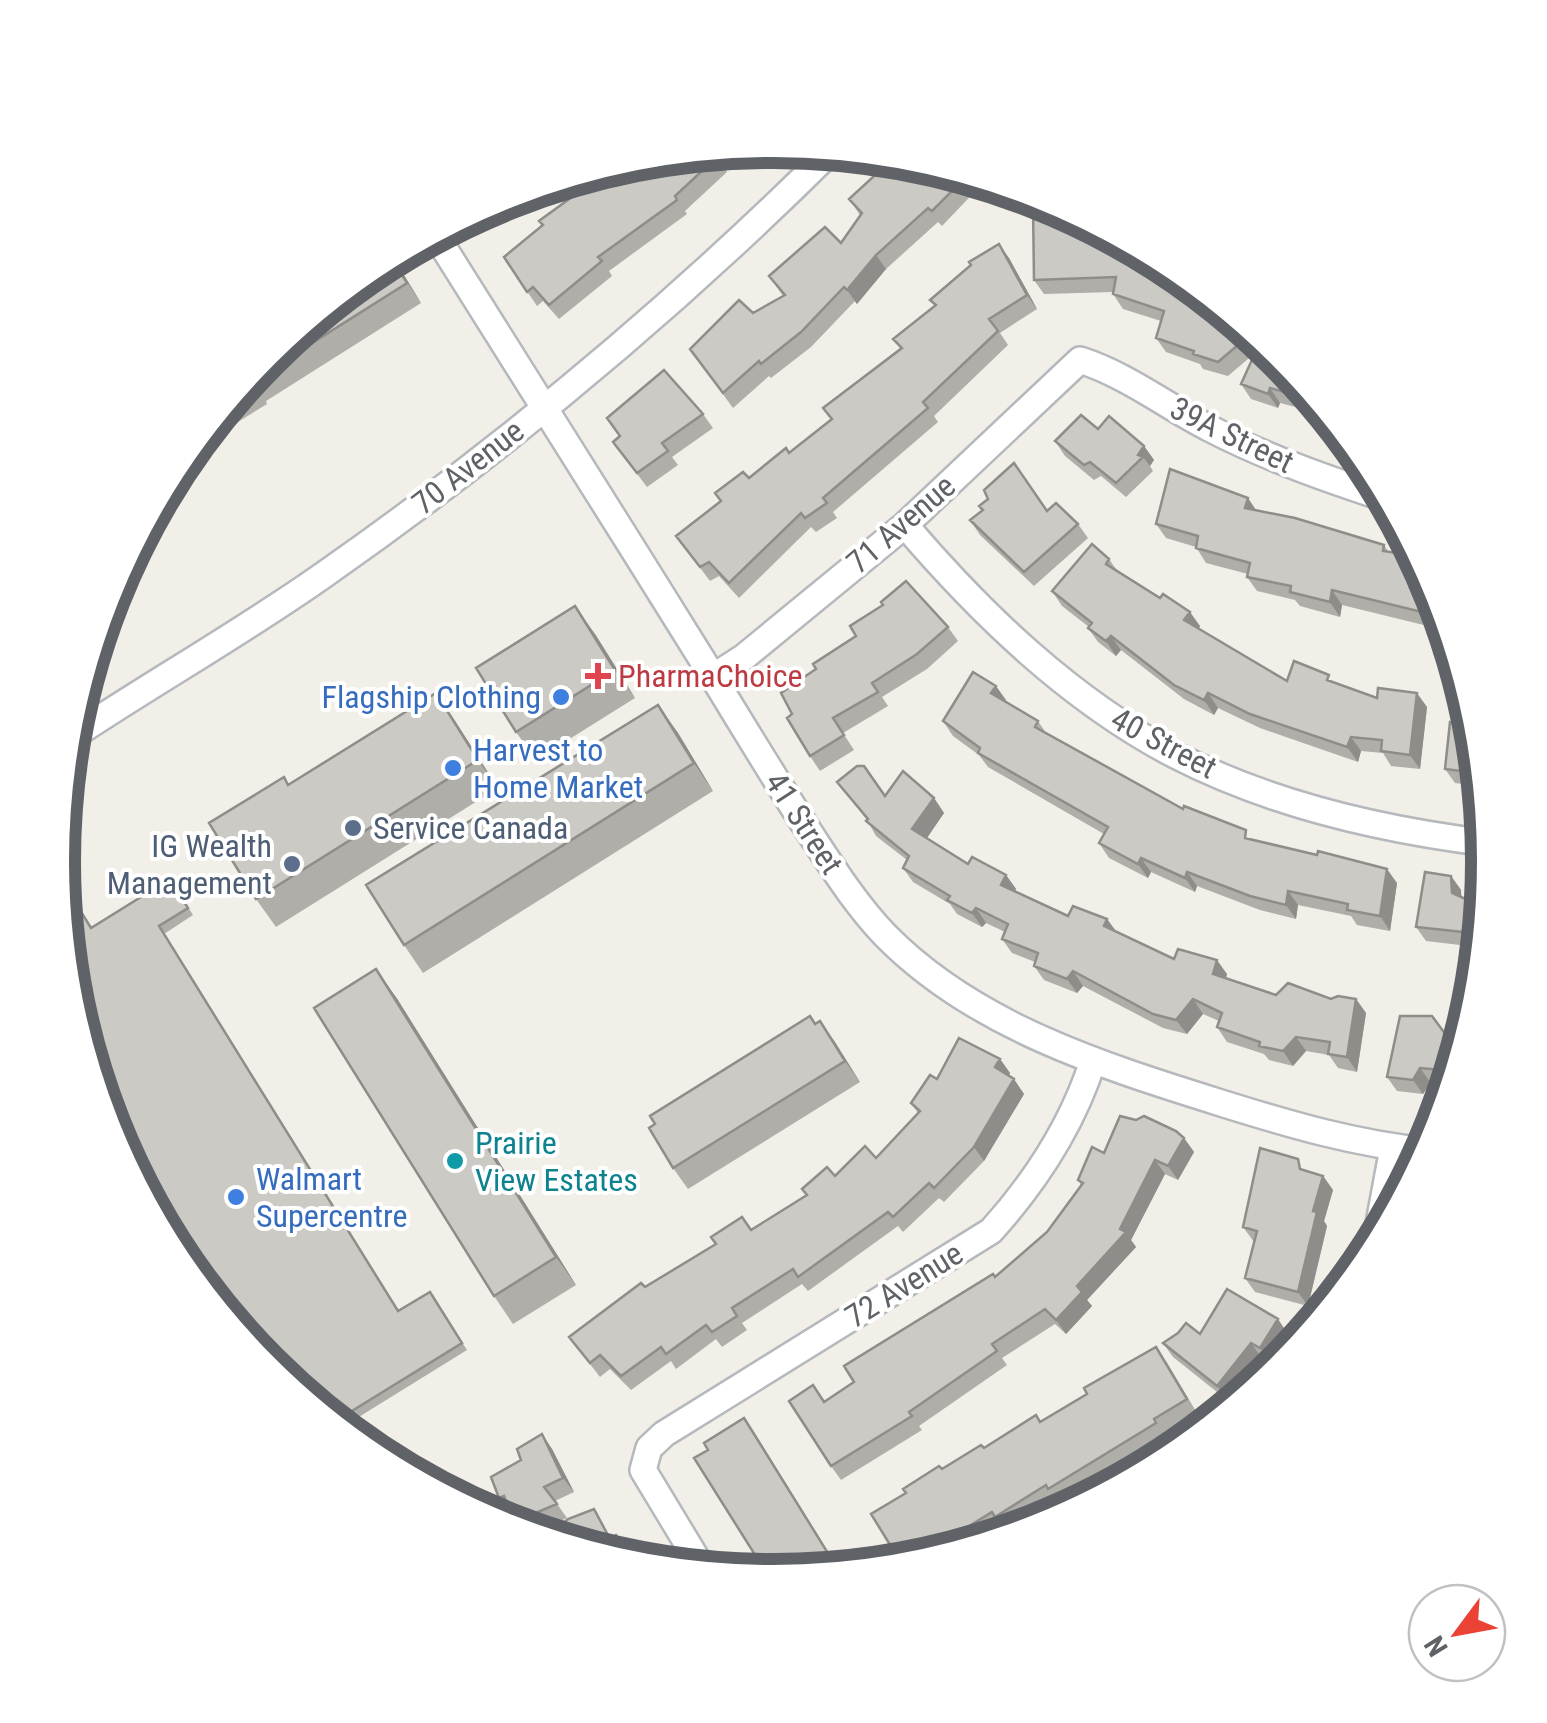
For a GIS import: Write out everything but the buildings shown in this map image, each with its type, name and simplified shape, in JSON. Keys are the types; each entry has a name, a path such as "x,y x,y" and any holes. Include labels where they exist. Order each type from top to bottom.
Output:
{"street":[{"name":"70 Avenue","path":"88,727 322,576 546,407 704,272 817,164"},
{"name":"41 Street","path":"443,247 840,878 887,937 948,986 1008,1023 1093,1061 1280,1121 1409,1150"},
{"name":"39A Street","path":"1080,360 1103,368 1211,429 1312,474 1366,492"},
{"name":"71 Avenue","path":"713,677 739,661 904,525 1080,360"},
{"name":"40 Street","path":"904,525 1011,638 1090,702 1175,755 1271,797 1472,841"},
{"name":"72 Avenue","path":"695,1555 643,1470 649,1448 664,1434 991,1231 1020,1200 1048,1160 1074,1116 1093,1061"},
{"path":"1383,1202 1393,1148"}],"place":[{"name":"PharmaChoice","path":"598,676"},
{"name":"Flagship Clothing","path":"561,697"},
{"name":"Harvest to Home Market","path":"453,768"},
{"name":"Service Canada","path":"353,828"},
{"name":"IG Wealth Management","path":"292,864"},
{"name":"Prairie View Estates","path":"455,1161"},
{"name":"Walmart Supercentre","path":"236,1197"}]}
